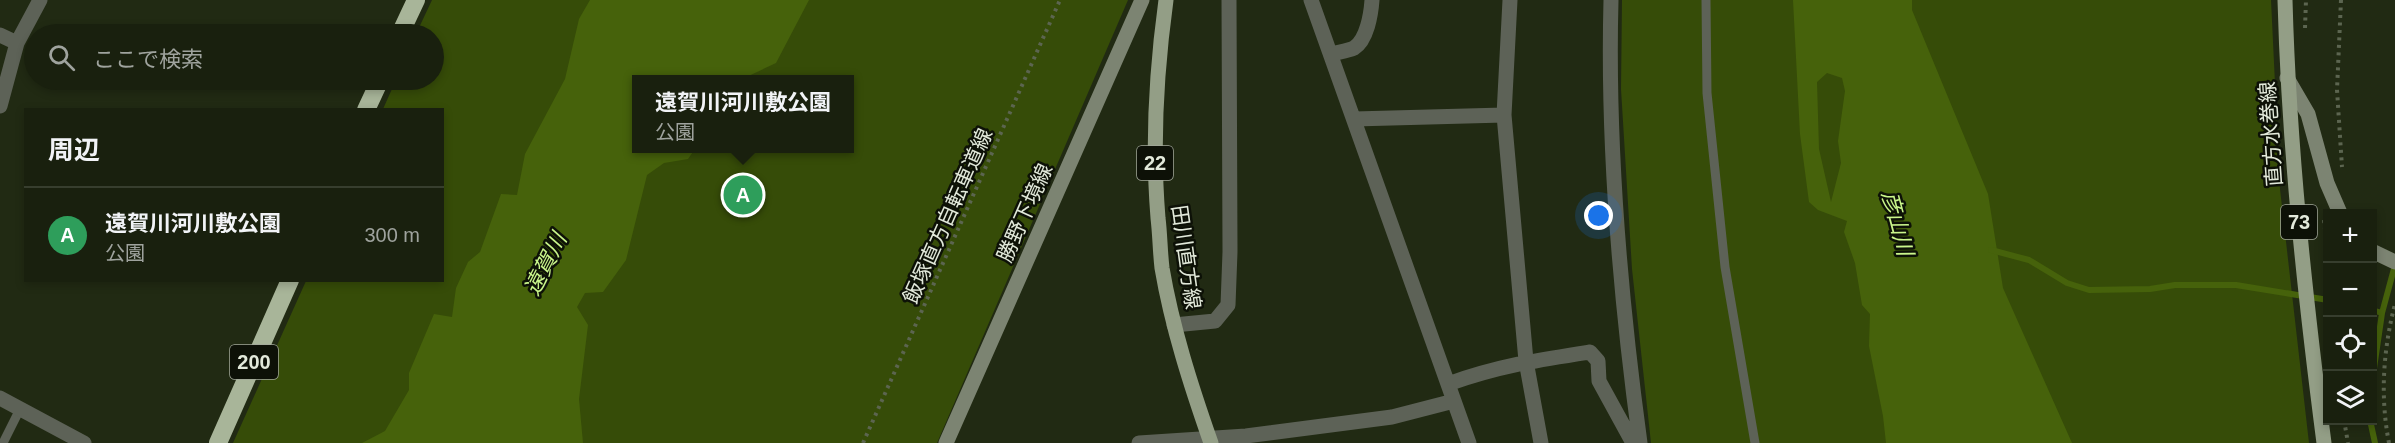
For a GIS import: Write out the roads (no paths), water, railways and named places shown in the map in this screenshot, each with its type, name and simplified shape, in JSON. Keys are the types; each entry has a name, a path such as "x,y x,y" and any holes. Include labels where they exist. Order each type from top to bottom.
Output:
{"highway":[{"path":"405,24 416,0"},
{"path":"367,108 375,90"},
{"name":"200","path":"218,443 289,282"}],"main road":[{"name":"勝野下境線","path":"946,443 1142,0"},
{"name":"田川直方線","path":"1166,0 1159,48 1154,133 1162,265 1173,325 1210,440"},
{"name":"直方水巻線","path":"2285,0 2287,78 2304,285 2324,443"},
{"path":"2287,78 2308,114 2327,183 2338,209"},
{"path":"2377,253 2395,262"}],"street":[{"path":"28,24 40,0"},
{"path":"1173,325 1215,321 1228,305 1230,252 1229,0"},
{"path":"1311,0 1469,443"},
{"path":"1331,54 1354,48 1359,42 1371,12 1372,0"},
{"path":"1510,0 1504,115 1526,361 1541,443"},
{"path":"1611,0 1609,60 1616,224 1626,341 1640,443"},
{"path":"0,106 18,43 24,31"},
{"path":"0,35 18,43"},
{"path":"1354,119 1504,115"},
{"path":"1448,384 1489,370 1526,361 1590,352 1598,361 1599,381 1633,443"},
{"path":"0,398 84,443"},
{"path":"1139,443 1210,440 1392,417 1454,401"}],"lane":[{"path":"1706,0 1707,93 1725,267 1755,443"},
{"path":"3,443 20,409"}],"water":[{"name":"遠賀川","path":"590,0 809,0 776,63 750,75 632,75 632,153 692,153 688,159 664,163 647,175 626,260 603,292 585,293 577,307 588,325 579,399 583,443 362,443 385,431 409,390 409,373 434,314 452,317 456,288 468,262 480,252 501,194 517,195 525,154 565,79 579,19"},
{"name":"彦山川","path":"1793,0 1912,0 1912,10 1988,194 2003,288 2072,443 1886,443 1869,346 1870,314 1862,305 1855,263 1844,232 1847,221 1818,210 1809,202 1800,134","holes":["1827,73 1842,78 1845,91 1838,141 1841,163 1831,202 1819,149 1817,82"]}],"waterway":[{"path":"1991,250 2029,260 2067,283 2089,290 2150,289 2175,285 2236,285 2323,299"},
{"path":"2374,371 2382,313 2395,265"},
{"path":"2377,312 2382,313"},
{"path":"2371,425 2375,443"}],"place":[{"name":"遠賀川河川敷公園","path":"743,195"}]}
